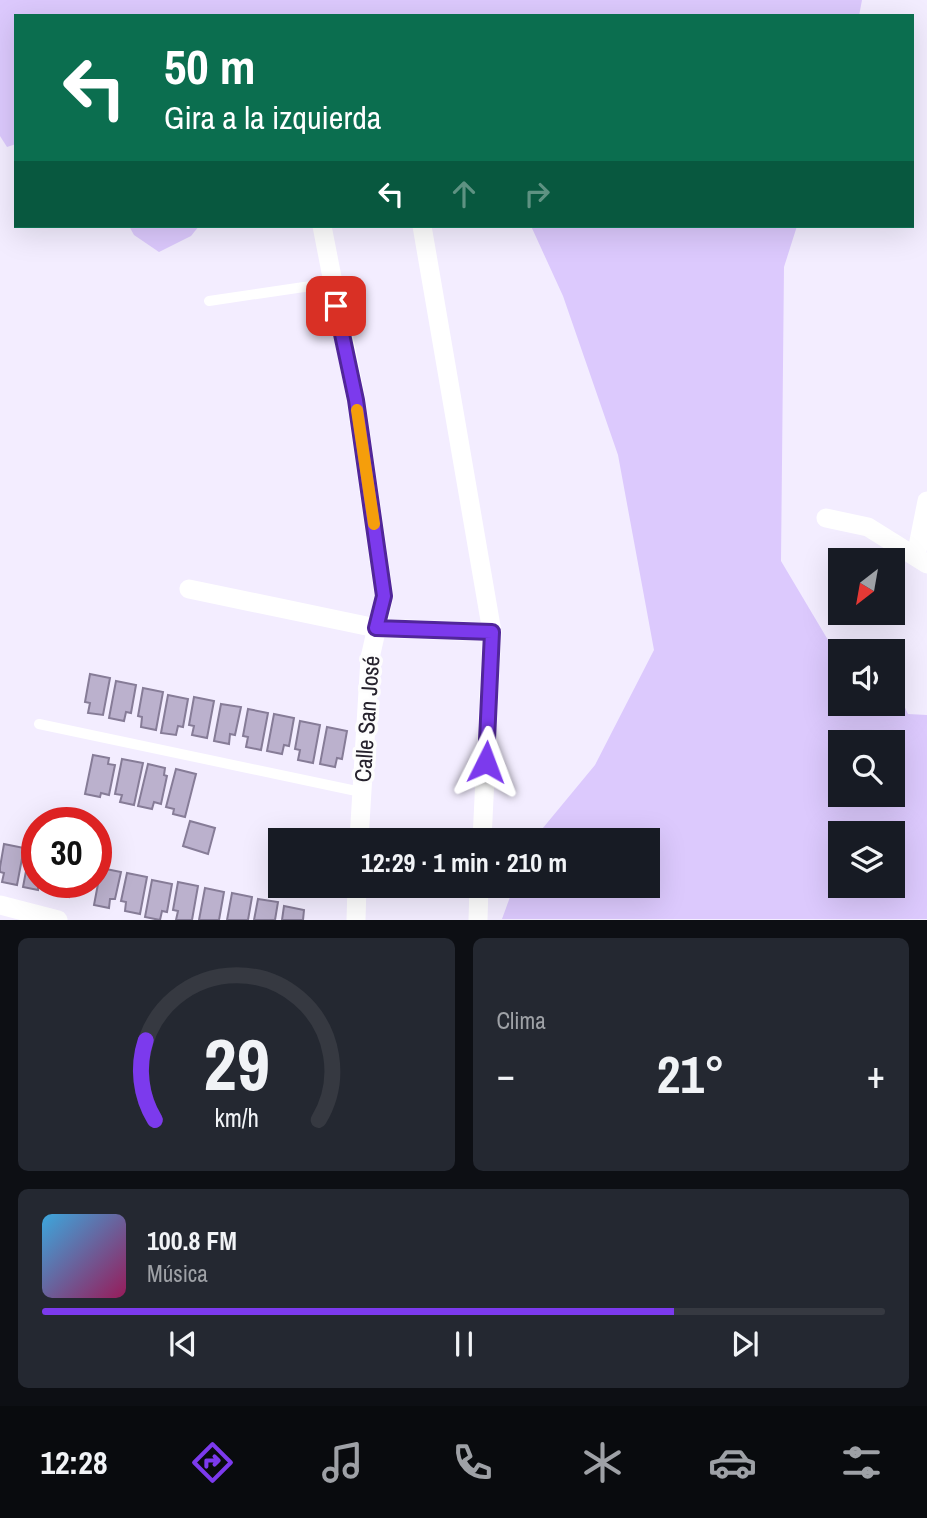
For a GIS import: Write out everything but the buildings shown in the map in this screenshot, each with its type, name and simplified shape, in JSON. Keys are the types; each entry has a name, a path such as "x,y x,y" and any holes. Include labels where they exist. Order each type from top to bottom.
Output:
{"street":[{"name":"Calle San José","path":"322,228 356,400 384,596 370,658 360,828"},
{"path":"422,228 492,632 483,828"},
{"path":"826,518 868,527 922,560 927,501"},
{"path":"189,589 376,628 492,632"},
{"path":"356,919 357,898"},
{"path":"478,919 479,898"},
{"path":"0,905 58,919"}],"lane":[{"path":"209,301 331,283"},
{"path":"39,723 361,792"}],"shaded area":[{"path":"0,0 862,0 859,14 14,14 14,145 7,147 0,136"},
{"path":"130,228 197,228 191,236 159,252 134,235"},
{"path":"532,228 796,228 784,267 781,561 828,640 828,716 905,716 905,708 908,714 927,715 927,919 502,919 510,898 660,898 660,828 543,828 595,765 654,650 618,455 563,296"}],"slow traffic":[{"path":"357,410 374,524"}],"route":[{"path":"336,306 356,400 384,596 376,628 492,632 486,762"}]}
